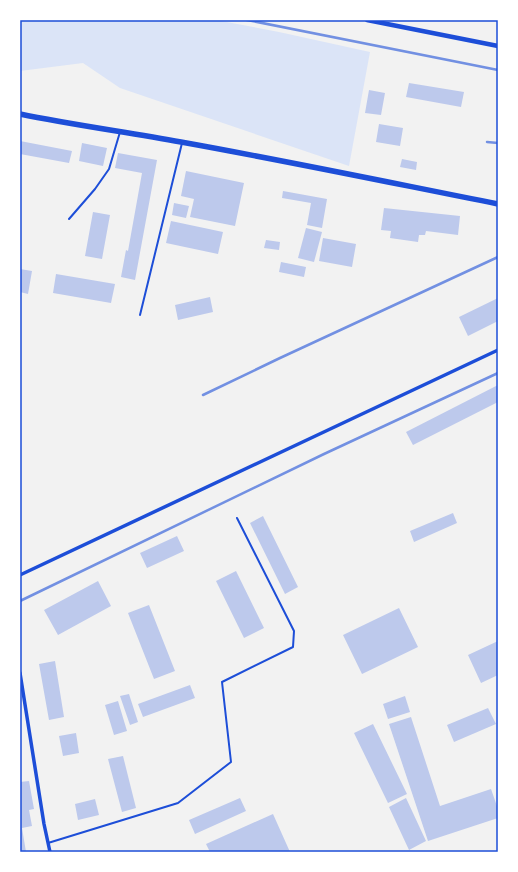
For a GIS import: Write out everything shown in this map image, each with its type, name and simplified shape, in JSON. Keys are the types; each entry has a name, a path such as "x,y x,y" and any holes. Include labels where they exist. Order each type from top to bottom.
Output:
{"main road":[{"path":"20,114 66,124 120,131 182,142 498,204"}],"street":[{"path":"367,20 498,46"},
{"path":"20,574 498,350"},
{"path":"20,673 50,852"}],"lane":[{"path":"69,219 95,189 109,169 120,131"},
{"path":"140,315 182,142"},
{"path":"48,842 178,803 231,762 222,682 293,646 294,632 237,518"}],"shaded area":[{"path":"20,20 216,20 370,52 349,166 120,88 83,63 20,71"}],"building":[{"path":"409,83 464,92 461,107 406,97"},
{"path":"369,90 385,93 381,115 365,113"},
{"path":"379,124 403,128 400,146 376,142"},
{"path":"20,141 72,151 69,163 20,154"},
{"path":"82,143 107,148 103,166 79,161"},
{"path":"118,153 157,160 135,280 121,277 126,250 128,251 142,173 115,168"},
{"path":"402,159 417,162 416,170 400,167"},
{"path":"186,171 244,183 235,226 190,217 194,199 181,196"},
{"path":"283,191 327,199 322,228 307,225 311,203 282,198"},
{"path":"174,203 189,206 186,218 172,215"},
{"path":"384,208 460,216 458,235 426,231 425,235 419,235 418,242 390,238 391,231 381,230"},
{"path":"93,212 110,215 102,259 85,256"},
{"path":"171,221 223,232 218,254 166,243"},
{"path":"306,228 322,232 314,262 298,258"},
{"path":"323,238 356,244 352,267 319,261"},
{"path":"266,240 280,242 279,250 264,248"},
{"path":"281,262 306,267 304,277 279,272"},
{"path":"20,269 32,271 28,294 20,292"},
{"path":"56,274 115,284 111,303 53,293"},
{"path":"210,297 213,312 178,320 175,305"},
{"path":"498,298 498,321 468,336 459,317"},
{"path":"498,385 498,402 413,445 406,432"},
{"path":"453,513 457,523 414,542 410,531"},
{"path":"263,516 298,587 285,594 250,523"},
{"path":"177,536 184,551 147,568 140,553"},
{"path":"236,571 264,628 244,638 216,581"},
{"path":"98,581 111,606 58,635 44,610"},
{"path":"149,605 175,671 154,679 128,613"},
{"path":"399,608 418,647 362,674 343,635"},
{"path":"498,641 498,675 481,683 468,655"},
{"path":"55,661 64,717 49,720 39,664"},
{"path":"190,685 195,698 143,717 138,704"},
{"path":"129,694 138,722 130,725 120,696"},
{"path":"405,696 410,712 388,719 383,704"},
{"path":"118,701 127,731 114,735 105,705"},
{"path":"488,708 496,724 454,742 447,725"},
{"path":"411,717 440,806 491,789 498,809 498,818 428,841 389,724"},
{"path":"373,724 407,794 388,803 354,733"},
{"path":"76,733 79,753 63,756 59,736"},
{"path":"123,756 136,808 122,812 108,759"},
{"path":"29,781 34,809 29,810 32,826 22,828 26,852 20,852 20,782"},
{"path":"240,798 246,811 195,834 189,820"},
{"path":"406,798 426,841 409,850 389,807"},
{"path":"95,799 99,815 78,820 75,804"},
{"path":"273,814 290,852 210,852 206,844"}],"railway":[{"path":"247,20 498,70"},
{"path":"487,142 498,143"},
{"path":"203,395 498,257"},
{"path":"20,601 324,454 498,373"}]}
